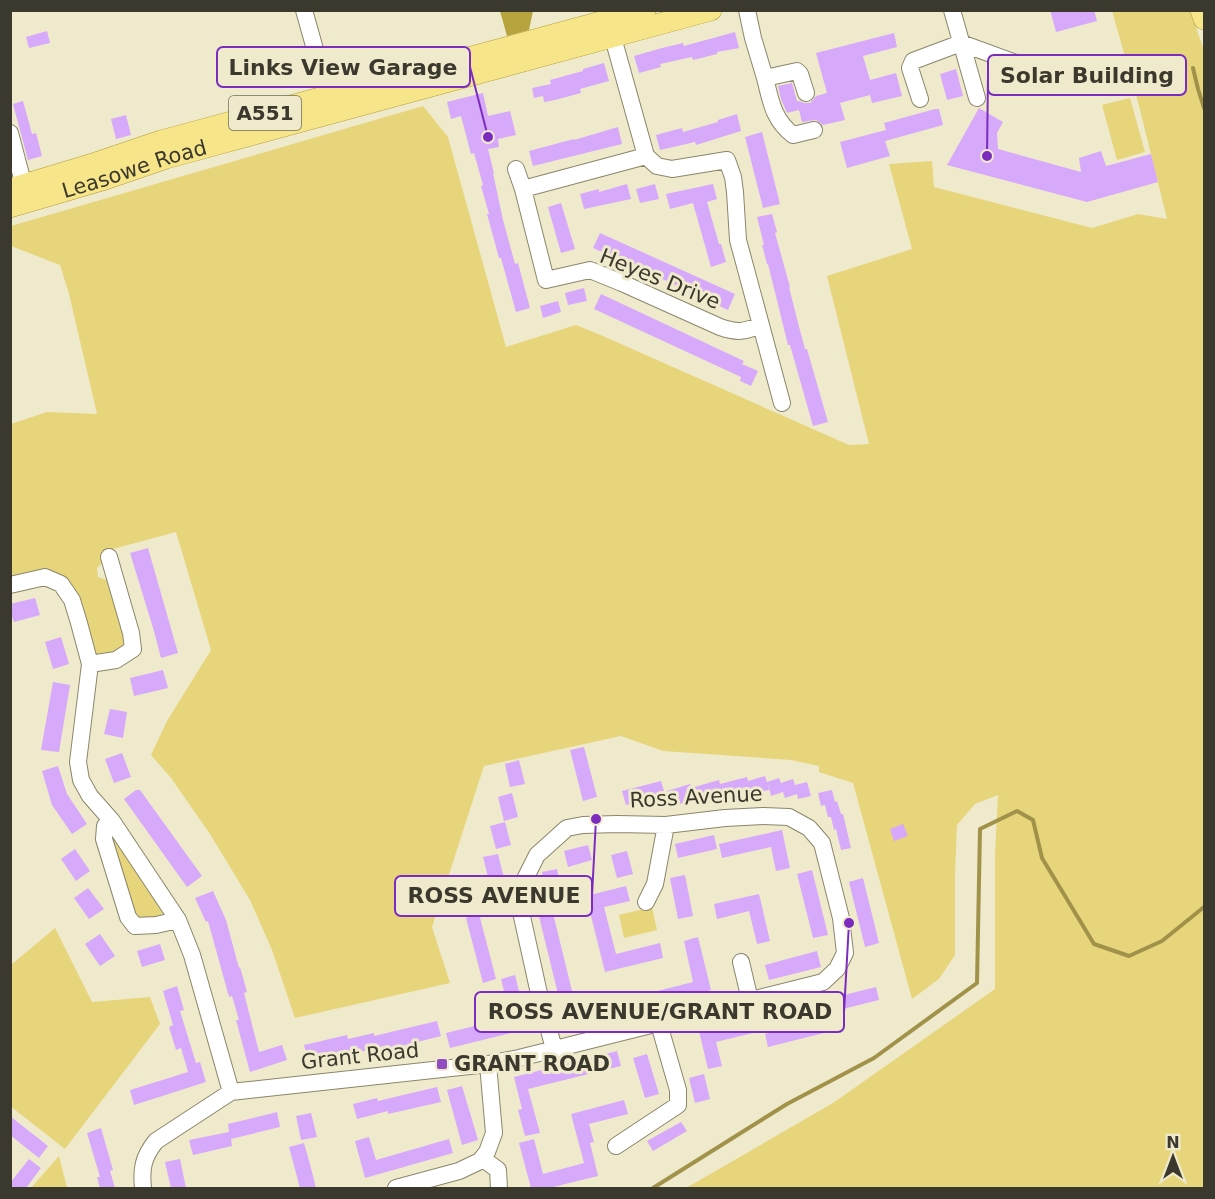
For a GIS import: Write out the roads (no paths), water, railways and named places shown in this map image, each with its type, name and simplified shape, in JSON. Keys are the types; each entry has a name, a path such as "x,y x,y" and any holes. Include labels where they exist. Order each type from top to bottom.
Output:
{"main road":[{"name":"Leasowe Road","path":"10,207 102,180 166,158 610,29 645,10"},
{"name":"Leasowe Road","path":"17,187 161,141 328,96 610,29 711,10"},
{"path":"1201,10 1204,19"}],"street":[{"path":"304,10 328,96"},
{"path":"747,10 776,116 787,131 793,135 814,130"},
{"path":"952,10 977,98"},
{"path":"516,169 523,189 646,156 610,29"},
{"path":"920,99 910,68 913,61 962,43 1024,66"},
{"path":"765,78 797,71 806,93"},
{"path":"10,133 17,187"},
{"name":"Heyes Drive","path":"646,156 657,166 672,169 727,160 733,177 738,240 782,403"},
{"name":"Heyes Drive","path":"523,189 546,280 590,270 731,331 743,332 760,325"},
{"path":"90,664 116,660 133,649 131,633 109,557"},
{"path":"10,585 45,577 61,584 72,600 90,664 78,762 81,780 90,796 112,820 178,920 192,955 231,1092"},
{"name":"Ross Avenue","path":"554,1049 521,912 520,895 537,855 567,828 583,825 666,825 763,816 789,817 808,828 822,843 841,918 845,953 837,969"},
{"path":"112,820 105,826 104,839 128,917 135,926 156,925 178,920"},
{"path":"646,902 655,884 666,825"},
{"path":"741,962 750,1000"},
{"name":"Grant Road","path":"143,1188 141,1171 147,1152 156,1142 231,1092 488,1064 519,1058 823,982 837,969"},
{"path":"616,1146 678,1106 678,1090 659,1024"},
{"path":"396,1188 459,1171 480,1161 487,1152 494,1133 488,1064"},
{"path":"482,1158 498,1170 499,1188"}],"waterway":[{"path":"1193,68 1204,108"},
{"path":"653,1188 787,1104 874,1058 977,983 980,829 1017,811 1033,820 1042,858 1094,944 1129,956 1162,941 1204,907"}],"place":[{"name":"Links View Garage","path":"488,137"},
{"name":"Solar Building","path":"987,156"},
{"name":"ROSS AVENUE","path":"596,819"},
{"name":"ROSS AVENUE/GRANT ROAD","path":"849,923"},
{"name":"GRANT ROAD","path":"442,1064"}]}
